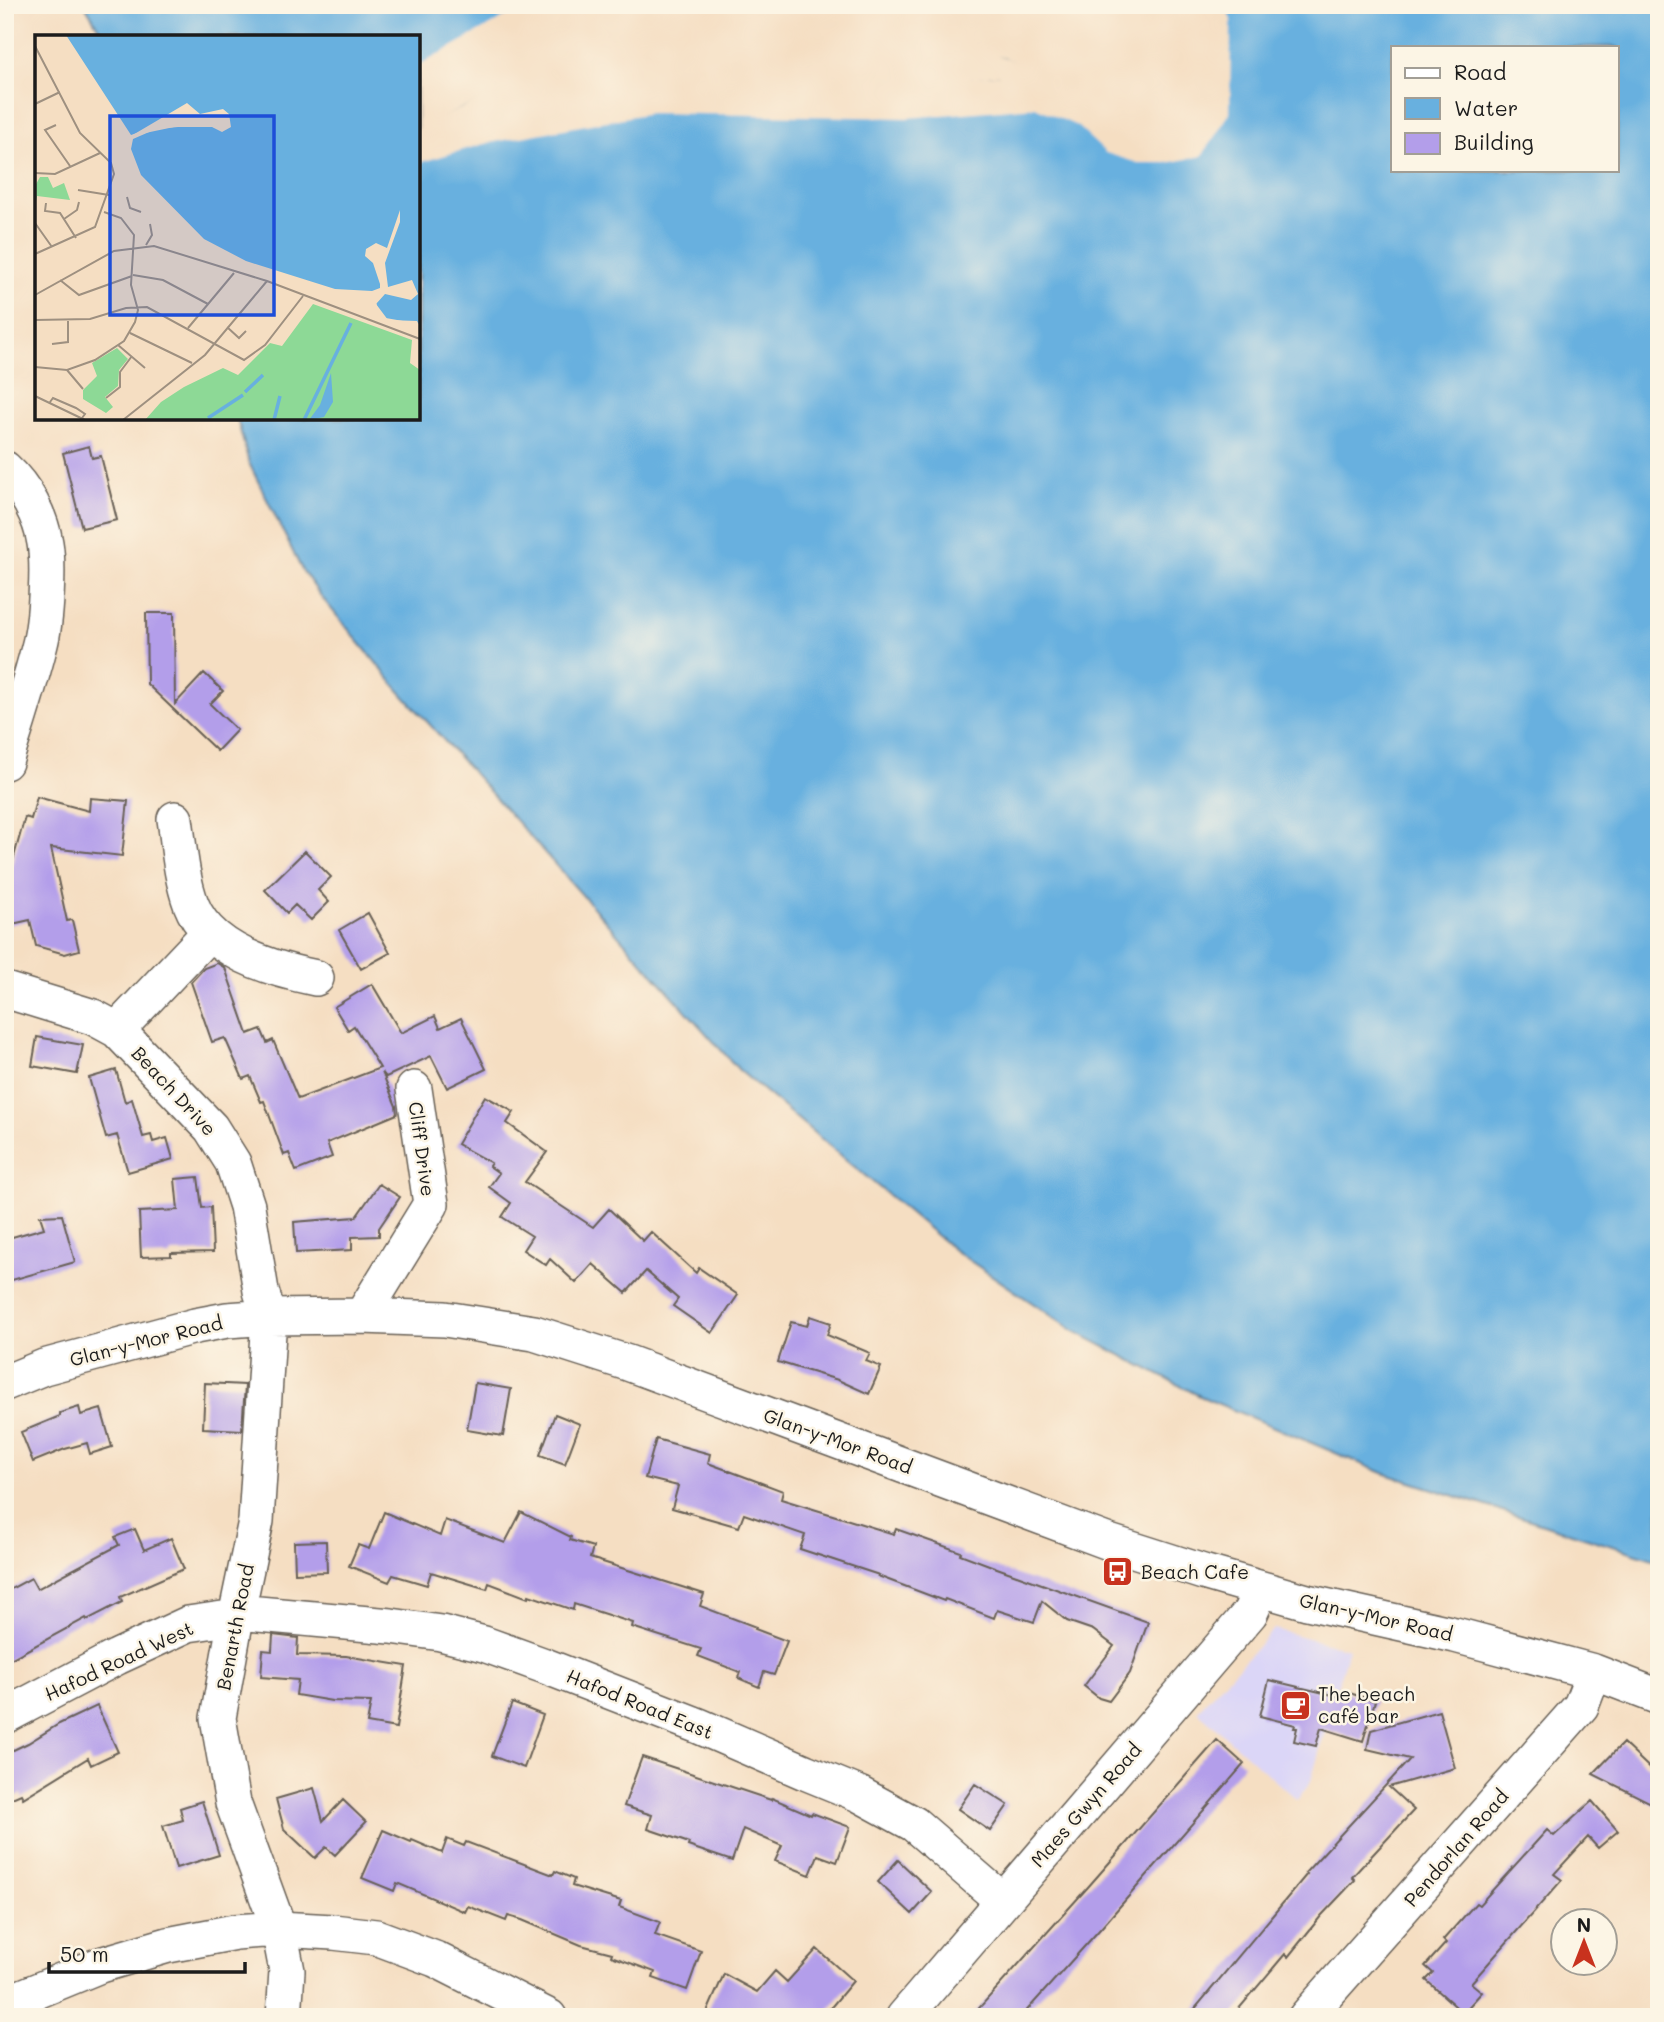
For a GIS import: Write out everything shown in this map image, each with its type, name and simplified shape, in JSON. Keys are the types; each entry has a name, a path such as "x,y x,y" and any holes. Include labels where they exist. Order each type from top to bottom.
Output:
{"street":[{"path":"5,469 33,505 45,543 46,590 41,642 5,762"},
{"path":"175,819 184,876 192,905 209,933 256,962 316,978"},
{"name":"Beach Drive","path":"117,1030 209,933"},
{"name":"Beach Drive","path":"5,990 93,1017 117,1030 211,1128 233,1163 247,1206 261,1291 269,1317"},
{"name":"Cliff Drive","path":"362,1316 430,1204 414,1090"},
{"name":"Glan-y-Mor Road","path":"5,1383 44,1367 195,1325 269,1317 445,1319 534,1333 628,1363 1109,1542 1307,1602 1455,1635 1594,1672 1659,1697"},
{"name":"Benarth Road","path":"269,1317 256,1521 218,1718 233,1803 278,1929 287,1972 284,2017"},
{"name":"Maes Gwyn Road","path":"904,2017 1251,1613 1261,1588"},
{"name":"Hafod Road West","path":"5,1716 117,1657 188,1624 237,1615"},
{"name":"Hafod Road East","path":"237,1615 391,1626 442,1633 484,1644 545,1666 699,1726 859,1794 914,1824 1003,1901"},
{"name":"Pendorlan Road","path":"1306,2017 1581,1706 1594,1672"},
{"path":"5,2004 100,1965 168,1945 235,1932 278,1929 333,1931 376,1937 435,1959 550,2017"}],"shaded area":[{"path":"1274,1629 1348,1649 1311,1781 1297,1800 1197,1711"}],"water":[{"path":"85,5 752,5 524,77 420,127 420,35 103,35"},
{"path":"821,5 1659,5 1659,1561 1383,1473 1200,1396 1074,1331 954,1250 739,1070 398,689 323,599 302,570 249,463 238,420 420,420 420,156 471,134 795,92 921,85 1019,73 1023,62"}],"pier":[{"path":"526,5 756,5 754,9 656,45 526,81 461,108 420,130 420,65"},
{"path":"818,5 1225,5 1231,20 1230,113 1202,156 1166,163 1138,163 1106,153 1077,126 1035,107 907,118 650,113 484,144 420,162 420,153 470,131 648,83 795,89 995,75 1016,70 1019,63 1003,57 928,48"}],"building":[{"path":"89,446 92,458 101,456 117,520 82,528 63,453"},
{"path":"146,613 174,613 175,704 204,673 223,691 210,704 237,730 217,751 147,684"},
{"path":"37,797 89,811 90,798 128,801 122,856 51,848 67,921 72,920 79,950 65,954 36,946 30,920 8,925 5,914 5,889 25,817 31,819"},
{"path":"305,851 331,877 318,890 329,902 311,920 295,905 287,913 265,890"},
{"path":"368,913 390,953 361,969 339,930"},
{"path":"217,963 225,968 248,1034 261,1029 267,1043 273,1040 298,1099 380,1068 354,1026 348,1030 334,1007 372,984 401,1033 435,1016 440,1028 461,1018 486,1069 447,1088 431,1056 386,1077 382,1072 397,1114 327,1143 332,1157 296,1171 289,1153 284,1155 264,1101 261,1102 250,1076 243,1079 225,1038 212,1042 191,982 204,968"},
{"path":"37,1037 83,1045 77,1074 32,1066"},
{"path":"116,1070 125,1102 132,1099 143,1137 151,1135 153,1142 167,1138 173,1159 128,1172 117,1135 106,1138 89,1078"},
{"path":"485,1096 514,1112 507,1123 547,1152 525,1182 593,1227 609,1209 643,1241 651,1232 696,1273 699,1268 738,1295 712,1333 673,1306 678,1299 646,1271 626,1293 593,1264 576,1283 550,1259 546,1265 523,1250 532,1236 502,1217 511,1203 489,1187 499,1173 489,1166 491,1163 457,1144"},
{"path":"198,1177 202,1208 211,1207 213,1252 141,1257 139,1212 178,1210 175,1179"},
{"path":"379,1184 400,1197 379,1228 379,1236 352,1237 352,1250 296,1253 294,1222 356,1217"},
{"path":"62,1215 75,1262 5,1282 5,1239 44,1228 40,1216"},
{"path":"810,1316 831,1323 827,1335 870,1353 866,1361 881,1367 869,1394 838,1380 778,1362 791,1322 807,1326"},
{"path":"205,1383 245,1385 242,1430 203,1428"},
{"path":"475,1383 511,1389 503,1436 467,1430"},
{"path":"79,1407 81,1415 101,1409 112,1447 90,1454 87,1443 33,1462 21,1432"},
{"path":"555,1414 580,1424 565,1464 540,1455"},
{"path":"656,1439 710,1454 708,1463 783,1491 781,1499 894,1534 896,1529 1148,1622 1130,1673 1109,1701 1099,1698 1084,1686 1114,1646 1093,1630 1067,1621 1042,1601 1034,1622 997,1610 994,1618 800,1549 805,1535 744,1514 739,1527 672,1508 678,1486 645,1478"},
{"path":"384,1512 440,1536 445,1520 505,1543 521,1512 571,1537 570,1540 593,1547 590,1558 704,1594 700,1606 787,1641 774,1675 764,1672 759,1687 738,1678 740,1672 698,1656 701,1649 632,1627 633,1623 574,1604 573,1610 529,1595 528,1598 489,1583 487,1589 431,1572 427,1585 393,1575 389,1582 349,1566 358,1545 369,1549"},
{"path":"135,1529 144,1550 171,1538 184,1569 120,1597 122,1602 87,1620 86,1618 5,1662 5,1592 31,1578 37,1589 119,1545 115,1537"},
{"path":"326,1541 327,1572 295,1573 294,1542"},
{"path":"273,1635 298,1638 297,1655 346,1656 406,1666 396,1728 367,1723 371,1702 332,1701 296,1695 298,1680 261,1677 263,1650 272,1651"},
{"path":"1269,1680 1341,1697 1343,1691 1375,1701 1363,1741 1321,1728 1316,1746 1294,1741 1297,1728 1294,1728 1295,1725 1260,1716"},
{"path":"512,1703 543,1715 524,1768 492,1756"},
{"path":"97,1706 118,1752 91,1765 88,1758 23,1798 21,1794 5,1801 5,1754"},
{"path":"1439,1711 1455,1768 1389,1787 1414,1810 1352,1877 1355,1880 1288,1957 1285,1954 1232,2017 1188,2017 1307,1874 1305,1873 1410,1759 1367,1749 1371,1730"},
{"path":"1217,1740 1244,1764 1101,1928 1021,2017 971,2017 1088,1887"},
{"path":"1623,1743 1659,1777 1659,1807 1593,1774"},
{"path":"642,1757 771,1800 772,1798 811,1815 812,1813 850,1827 837,1862 818,1855 810,1875 775,1861 782,1846 743,1829 732,1861 648,1829 652,1815 624,1806"},
{"path":"975,1784 1008,1805 990,1831 958,1809"},
{"path":"314,1788 323,1821 343,1800 366,1822 335,1855 326,1847 315,1858 284,1829 276,1799"},
{"path":"202,1801 219,1855 176,1868 163,1826 183,1820 180,1808"},
{"path":"1592,1801 1618,1831 1598,1848 1588,1837 1554,1874 1562,1880 1471,1983 1482,1992 1463,2013 1426,1980 1433,1973 1425,1966 1446,1943 1443,1940 1476,1903 1479,1905 1547,1830 1554,1836"},
{"path":"383,1830 442,1853 447,1839 464,1846 466,1842 553,1875 555,1871 574,1879 572,1886 621,1901 619,1907 660,1922 655,1935 701,1951 687,1990 653,1978 655,1972 611,1956 612,1953 581,1945 522,1920 508,1916 506,1921 468,1906 465,1912 397,1883 394,1891 362,1878"},
{"path":"898,1860 932,1892 912,1914 878,1882"},
{"path":"817,1949 853,1981 823,2017 705,2017 724,1974 757,1992 775,1971 787,1982"}],"place":[{"name":"Beach Cafe","path":"1118,1572"},
{"name":"The beach café bar","path":"1295,1705"}]}
